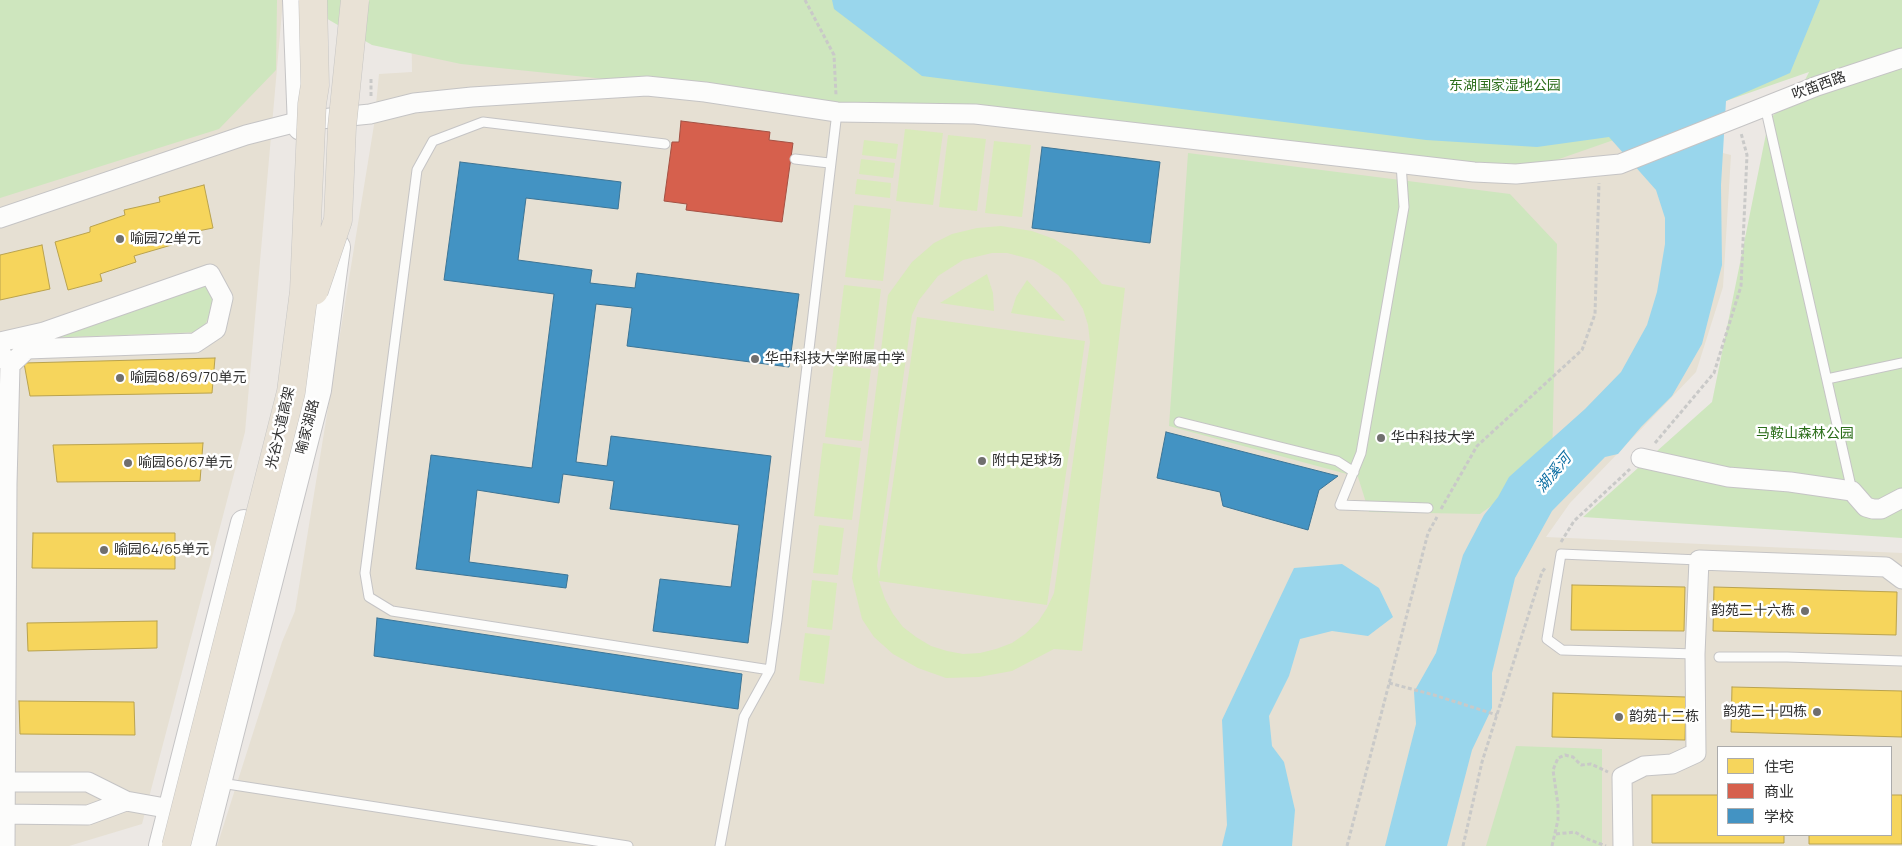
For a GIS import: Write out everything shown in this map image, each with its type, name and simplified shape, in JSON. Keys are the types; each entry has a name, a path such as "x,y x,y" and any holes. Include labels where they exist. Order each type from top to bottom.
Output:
{"highway":[{"name":"光谷大道高架","path":"176,846 291,392 304,291 312,104 315,85 313,0"},
{"name":"光谷大道高架","path":"186,846 301,394 314,291 325,86 324,0"},
{"path":"314,291 338,220 342,127 355,0"}],"main road":[{"path":"162,846 278,389 291,290 301,121 296,0"},
{"name":"喻家湖路","path":"202,846 318,390 331,288 357,116 363,0"}],"street":[{"name":"吹笛西路","path":"0,218 246,135 301,121 370,114 424,102 647,86 705,92 837,112 975,114 1401,164 1474,172 1516,174 1620,164 1817,86 1902,58"},
{"path":"0,342 44,332 210,274 223,298 216,329 195,343 27,348 5,359 3,484 3,814 5,846"},
{"path":"1641,458 1728,477 1790,482 1852,491 1866,507 1873,509 1881,509 1902,498"},
{"path":"1623,846 1622,778 1644,766 1672,764 1696,753 1696,654 1699,560 1886,567 1902,579"},
{"path":"3,782 88,782 126,801 171,809"},
{"path":"3,814 88,815 126,801"}],"lane":[{"path":"1765,106 1852,491"},
{"path":"720,846 744,717 770,670 829,164 837,112"},
{"path":"665,144 483,122 433,141 417,170 365,573 369,597 392,611 770,670"},
{"path":"795,159 829,164"},
{"path":"1401,164 1404,207 1361,453 1340,505 1428,508"},
{"path":"1827,379 1902,363"},
{"path":"1179,422 1337,461 1354,472"},
{"path":"1696,654 1562,650 1547,639 1561,554 1699,560"},
{"path":"1719,657 1902,661"},
{"path":"218,782 628,846"}],"path":[{"path":"805,0 834,55 837,112"},
{"path":"1561,543 1574,521 1641,458 1714,373 1741,286 1747,155 1737,117"},
{"path":"1346,846 1428,533 1478,446 1582,350 1595,314 1600,166"},
{"path":"1463,846 1482,762 1542,572 1547,565"},
{"path":"1389,683 1434,694 1497,714"},
{"path":"1552,846 1556,834 1558,805 1553,770 1558,758 1565,755 1573,757 1581,765 1591,764 1622,778"},
{"path":"1556,834 1575,832 1606,846"}],"shaded area":[{"path":"0,0 283,0 245,432 142,824 69,846 0,846"},
{"path":"411,0 1639,132 1731,155 1723,287 1696,372 1570,503 1546,537 1902,553 1902,846 217,846 282,642 295,611 374,125 379,74 412,72"}],"green space":[{"path":"0,0 277,0 276,70 219,129 0,198"},
{"name":"东湖国家湿地公园","path":"295,0 1902,0 1902,538 1583,517 1712,402 1769,119 1798,94 1809,72 1516,174 461,64 372,45"},
{"path":"905,129 943,133 933,205 896,201"},
{"path":"948,135 986,139 977,211 939,207"},
{"path":"864,140 898,144 896,159 862,155"},
{"path":"994,141 1031,145 1022,217 985,213"},
{"path":"1188,153 1510,194 1557,244 1552,462 1480,514 1369,512 1358,477 1169,426"},
{"path":"861,159 895,163 893,178 859,174"},
{"path":"857,179 891,183 890,198 855,194"},
{"path":"854,205 891,209 883,281 845,277"},
{"path":"1001,226 1032,231 1054,239 1072,251 1102,284 1125,288 1082,651 1054,649 1012,671 979,677 946,678 918,668 893,654 874,637 862,619 852,578 888,295 912,262 934,243 952,234 977,228","holes":["992,253 1007,253 1034,260 1058,275 1068,285 1083,309 1088,325 1090,342 1054,593 1038,622 1012,643 980,653 963,654 931,646 903,627 885,599 879,581 1047,605 1085,341 917,317 879,579 877,566 912,315 919,300 938,276 963,260"]},
{"path":"987,274 993,293 994,311 940,303"},
{"path":"1027,280 1065,321 1011,313 1016,297"},
{"path":"206,284 214,304 202,332 40,338"},
{"path":"844,285 881,289 872,361 835,357"},
{"path":"834,365 871,369 862,441 825,437"},
{"path":"823,443 861,448 852,520 814,516"},
{"path":"819,525 844,528 838,575 813,573"},
{"path":"812,580 837,583 832,630 807,627"},
{"path":"805,633 830,636 824,684 799,680"},
{"path":"1516,746 1602,749 1602,846 1486,846"}],"water":[{"name":"东湖国家湿地公园","path":"832,0 1820,0 1790,73 1726,101 1721,185 1722,265 1702,344 1672,396 1641,427 1618,454 1605,457 1552,511 1515,578 1492,673 1492,708 1472,750 1447,846 1385,846 1416,724 1414,692 1436,653 1463,555 1484,515 1498,497 1509,477 1585,409 1621,372 1647,325 1657,292 1665,244 1665,218 1656,190 1609,137 1537,147 1426,140 922,76 834,9"},
{"path":"1342,564 1379,588 1393,617 1368,636 1332,631 1300,639 1289,676 1269,716 1272,746 1284,762 1295,810 1292,846 1222,846 1227,825 1222,720 1294,568"}],"building: 住宅":[{"name":"喻园72单元","path":"204,185 213,228 173,236 175,244 134,256 136,262 100,274 102,281 68,290 55,242 90,232 90,227 125,215 124,210 160,202 159,197"},
{"path":"42,245 50,289 0,300 0,255"},
{"name":"喻园68/69/70单元","path":"215,358 212,393 30,396 24,363"},
{"name":"喻园66/67单元","path":"203,443 200,481 57,482 53,445"},
{"name":"喻园64/65单元","path":"33,533 175,533 175,569 32,568"},
{"path":"1572,585 1685,587 1684,631 1571,630"},
{"name":"韵苑二十六栋","path":"1714,587 1897,592 1896,635 1713,631"},
{"path":"157,621 157,648 28,651 27,623"},
{"name":"韵苑二十四栋","path":"1732,687 1902,691 1902,737 1731,732"},
{"name":"韵苑十二栋","path":"1553,693 1686,697 1685,740 1552,737"},
{"path":"19,701 134,702 135,735 20,734"},
{"path":"1652,795 1717,795 1717,836 1784,836 1784,843 1652,843"},
{"path":"1892,795 1902,795 1902,844 1809,844 1809,836 1892,836"}],"building: 商业":[{"path":"681,121 770,132 769,140 793,143 782,222 686,210 687,204 664,201 672,142 679,142"}],"building: 学校":[{"path":"1042,147 1160,162 1150,243 1032,228"},
{"path":"460,162 621,182 618,209 526,198 518,260 592,270 590,283 635,288 637,273 799,294 789,367 627,346 632,308 596,304 576,462 607,466 611,436 771,456 748,643 653,631 660,579 731,587 739,525 610,509 614,481 563,474 559,503 477,490 469,562 568,575 566,588 416,569 431,455 532,468 554,294 444,280"},
{"path":"1166,432 1338,476 1319,490 1308,530 1223,506 1220,492 1157,478"},
{"path":"377,618 742,674 738,709 374,656"}],"place":[{"name":"喻园72单元","path":"120,239"},
{"name":"华中科技大学附属中学","path":"755,359"},
{"name":"喻园68/69/70单元","path":"120,378"},
{"name":"华中科技大学","path":"1381,438"},
{"name":"附中足球场","path":"982,461"},
{"name":"喻园66/67单元","path":"128,463"},
{"name":"喻园64/65单元","path":"104,550"},
{"name":"韵苑二十六栋","path":"1805,611"},
{"name":"韵苑二十四栋","path":"1817,712"},
{"name":"韵苑十二栋","path":"1619,717"}],"park label":[{"name":"马鞍山森林公园","path":"1805,434"}],"water label":[{"name":"湖溪河","path":"1554,473"}]}
